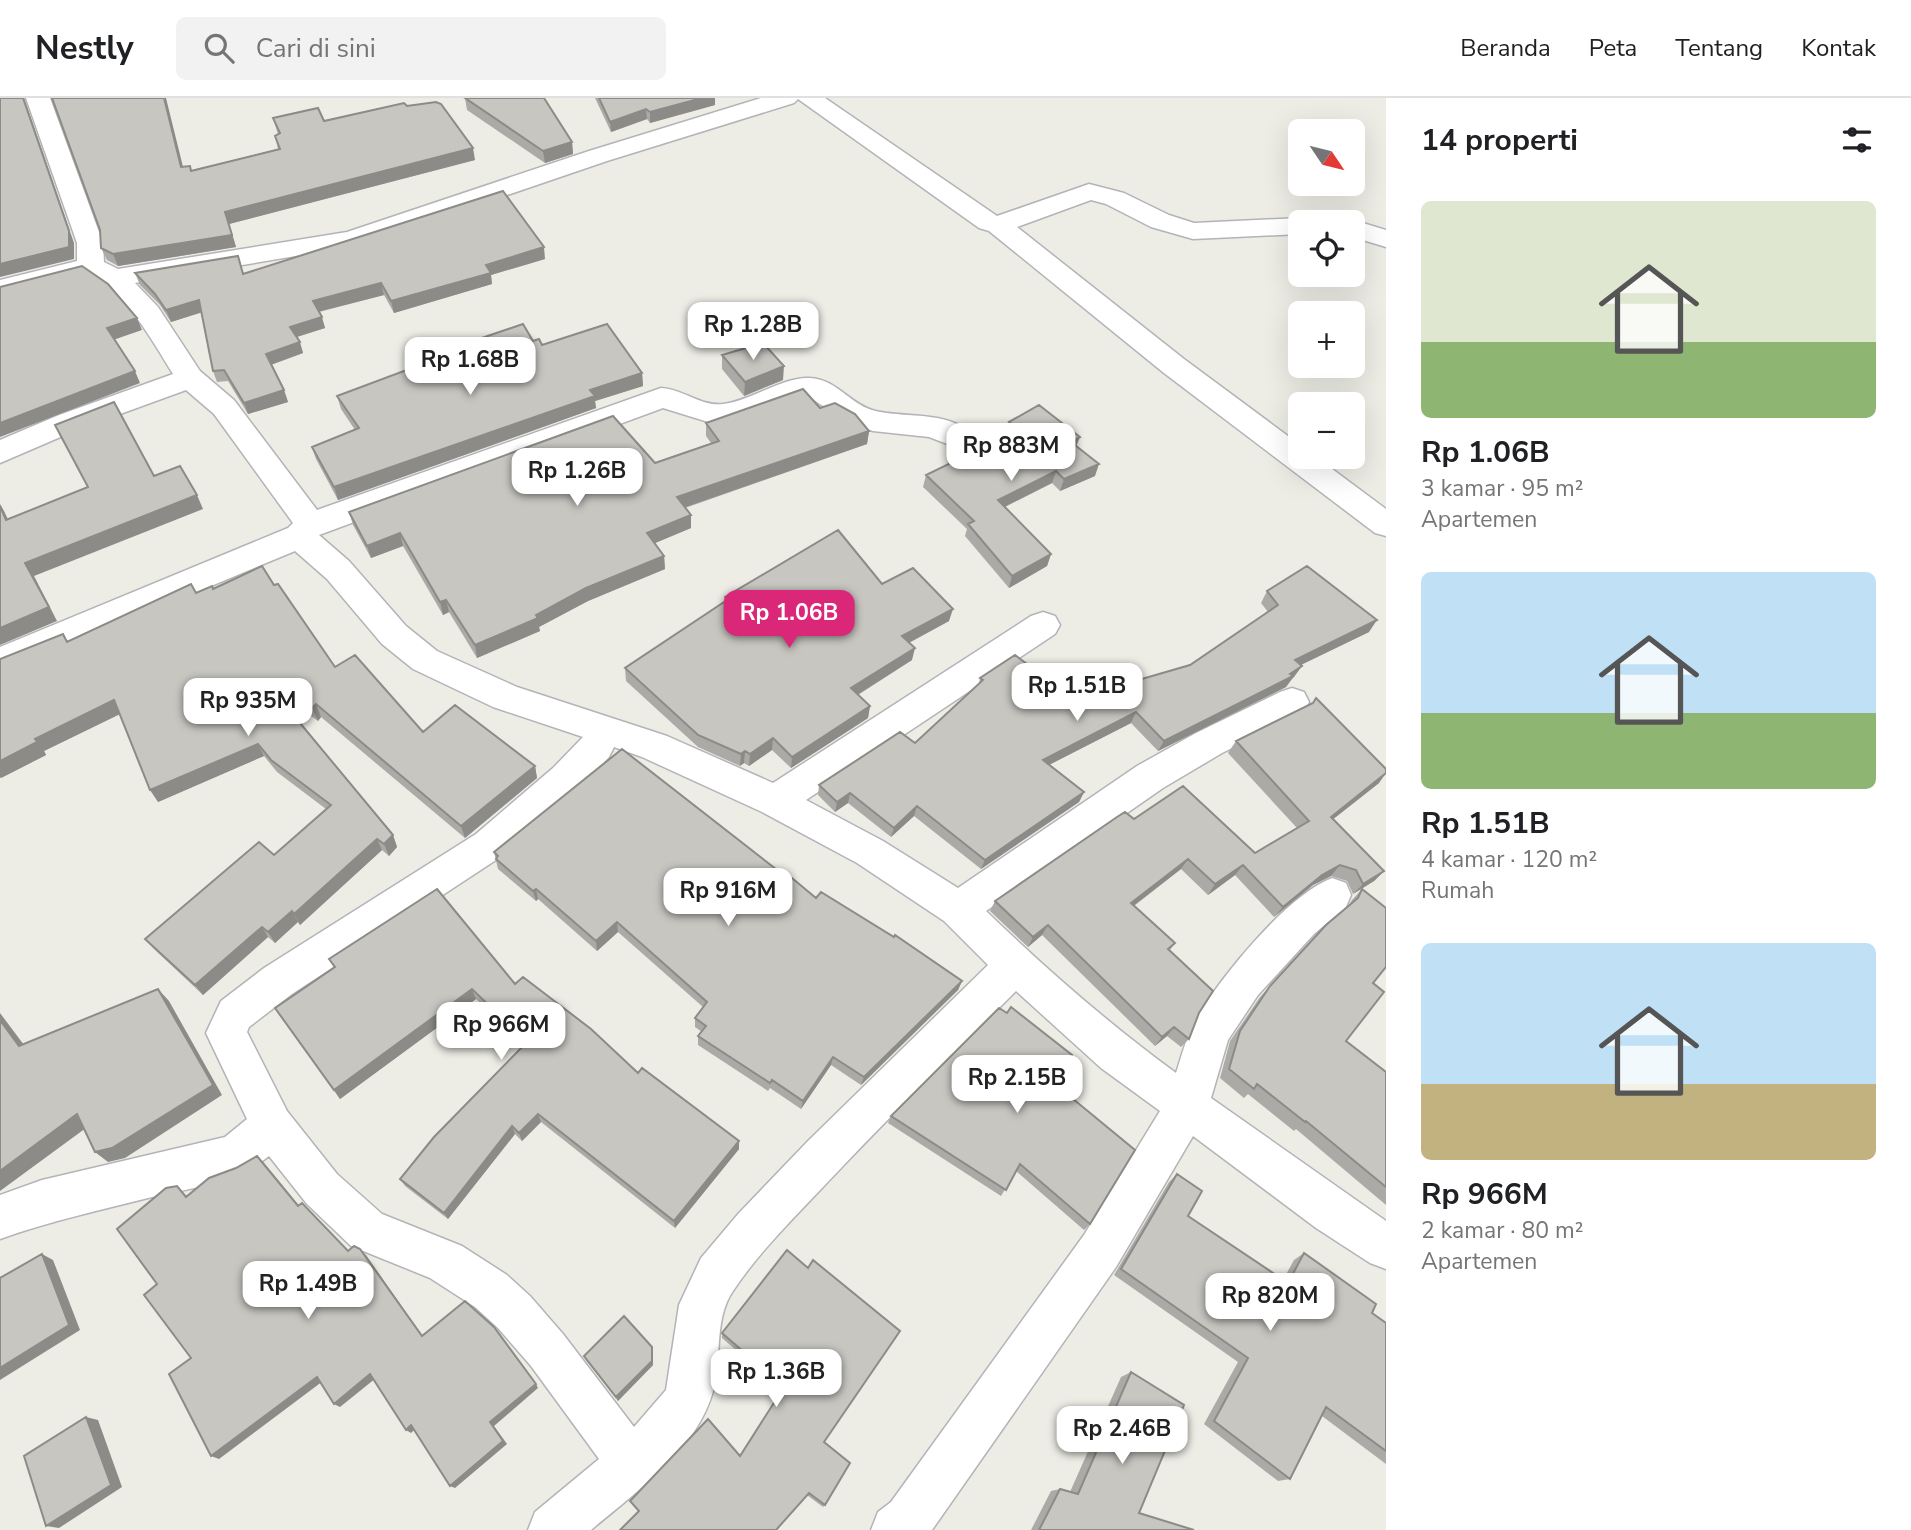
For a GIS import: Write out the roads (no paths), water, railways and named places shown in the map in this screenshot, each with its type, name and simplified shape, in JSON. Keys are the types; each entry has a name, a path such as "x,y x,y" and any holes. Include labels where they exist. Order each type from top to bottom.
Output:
{"street":[{"path":"38,98 103,272 148,313 190,378 224,407 305,530 394,635 425,660 505,697 654,746 775,801 870,852 958,909 1015,965 1116,1054 1332,1212 1386,1247"},
{"path":"0,289 103,272 352,239 598,156 786,98"},
{"path":"809,98 988,222 998,225 1185,374 1386,525"},
{"path":"998,225 1089,192 1115,198 1160,220 1193,231 1288,227"},
{"path":"1365,232 1386,239"},
{"path":"0,452 69,422 190,378"},
{"path":"0,661 305,530 661,398 675,399 698,412 717,415 808,387 817,388 860,417 928,425 958,438"},
{"path":"775,801 1043,625"},
{"path":"958,909 1150,777 1209,743 1292,702"},
{"path":"606,729 596,747 552,793 489,845 278,981 235,1014 228,1027 227,1038 272,1126 322,1189 367,1230 446,1262 491,1291 514,1312 547,1350 630,1461"},
{"path":"907,1527 1082,1278 1187,1107 1210,1032 1244,982 1300,922 1332,895"},
{"path":"553,1530 680,1414 694,1369 696,1322 702,1301 715,1277 764,1218 866,1111 1015,965"},
{"path":"0,1217 42,1202 226,1158 240,1152 272,1126"}]}
